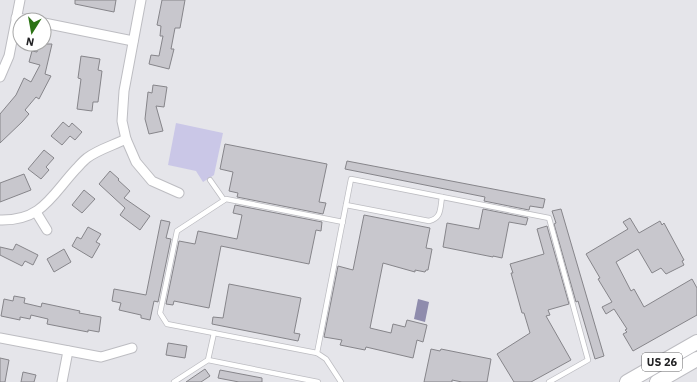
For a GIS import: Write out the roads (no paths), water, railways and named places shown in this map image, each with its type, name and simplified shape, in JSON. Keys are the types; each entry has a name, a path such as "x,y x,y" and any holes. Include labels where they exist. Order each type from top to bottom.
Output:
{"main road":[{"name":"US 26","path":"627,382 697,342"},
{"name":"US 26","path":"657,382 697,359"}],"street":[{"path":"17,12 20,0"},
{"path":"141,0 124,91 122,122 126,139 136,162 152,181 179,193"},
{"path":"52,25 133,41"},
{"path":"0,77 9,56 12,40"},
{"path":"0,220 22,218 36,212 48,203 64,182 87,158 126,139"},
{"path":"36,212 47,230"},
{"path":"0,338 101,358 132,348"},
{"path":"62,382 68,352"}],"lane":[{"path":"317,353 351,179 549,218 588,360 549,382"},
{"path":"210,180 224,200"},
{"path":"346,205 429,221 436,220 439,216 442,197"},
{"path":"341,382 326,359 317,353 167,324 160,313 177,231 226,199 343,222"},
{"path":"208,360 214,333"},
{"path":"174,382 208,360 318,382"}]}
